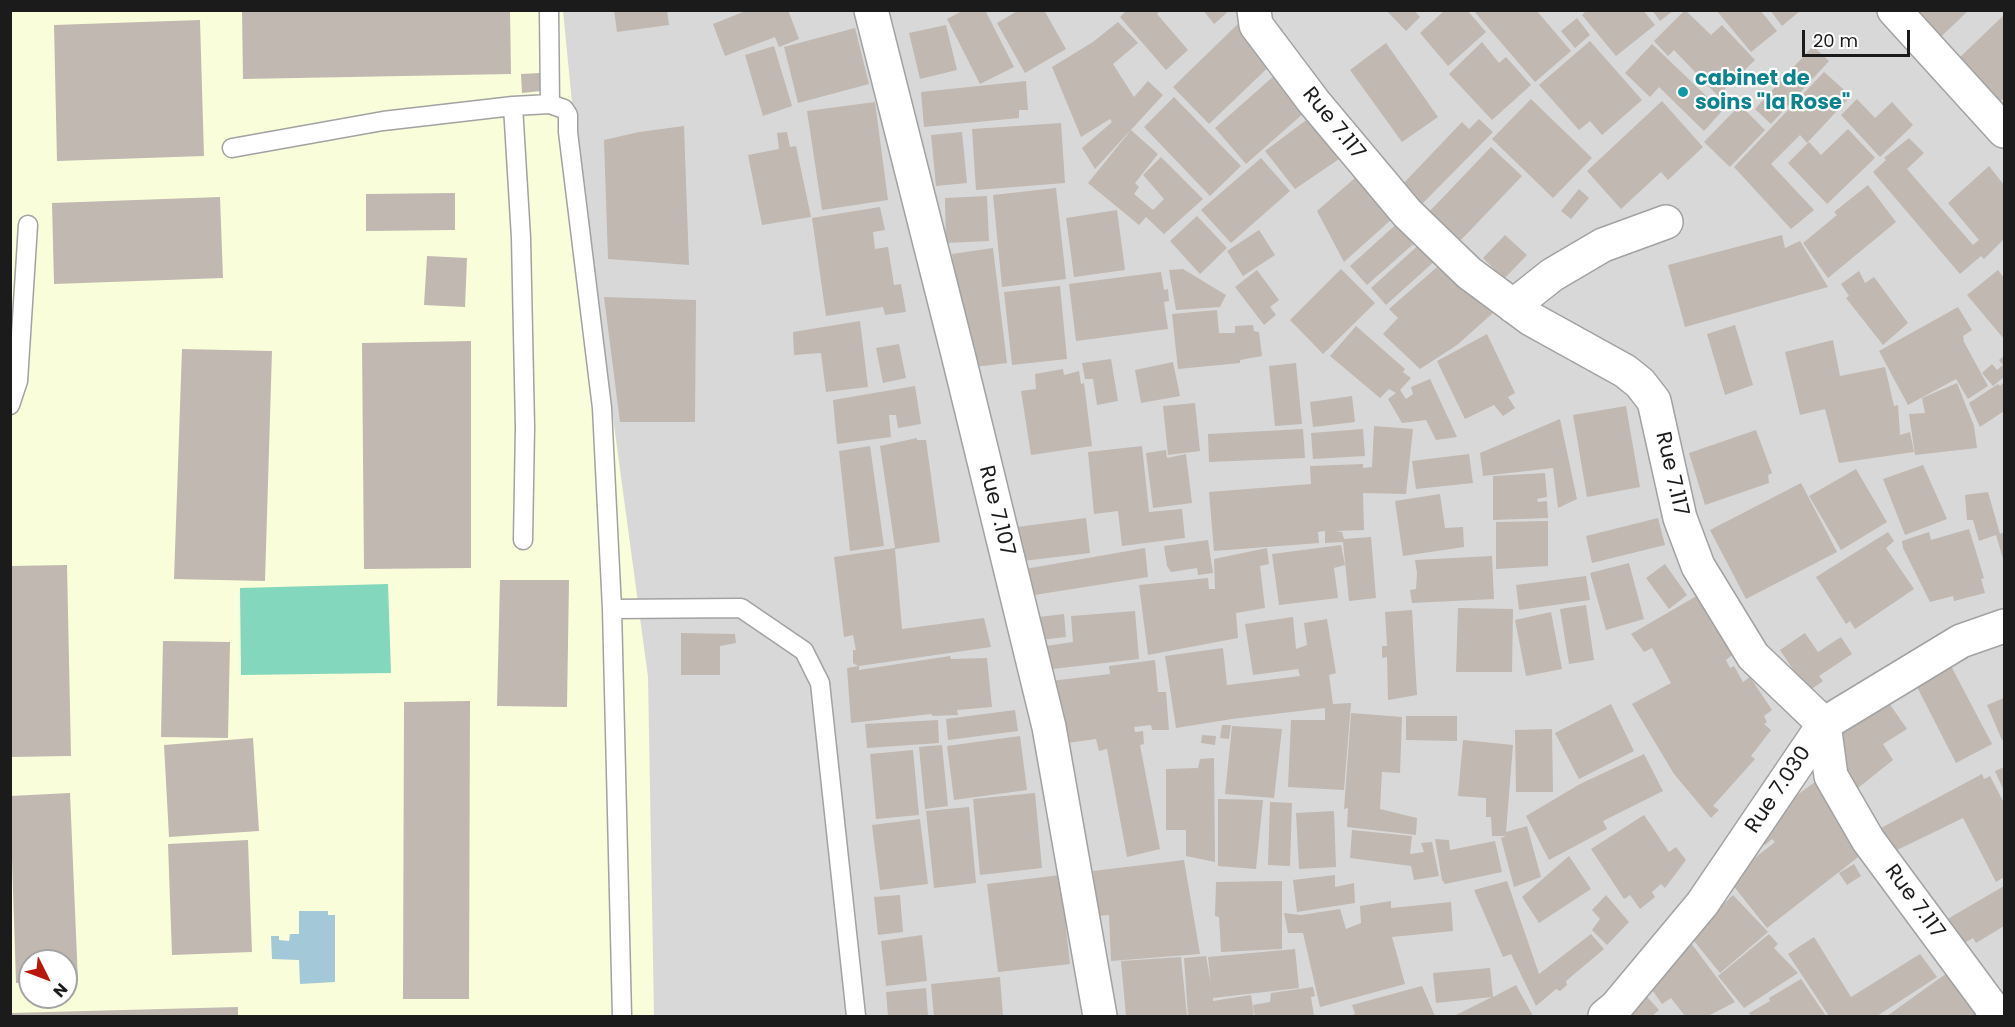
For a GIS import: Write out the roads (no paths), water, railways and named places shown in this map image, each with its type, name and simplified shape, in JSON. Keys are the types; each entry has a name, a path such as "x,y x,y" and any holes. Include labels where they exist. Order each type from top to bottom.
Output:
{"street":[{"name":"Rue 7.107","path":"871,10 1049,727 1100,1017"},
{"name":"Rue 7.117","path":"1254,10 1256,25 1314,102 1407,213 1469,273 1531,319 1625,371 1640,383 1654,401 1680,518 1698,566 1754,656 1824,724 1831,777 1836,786 1868,840 1990,1005 1995,1017"},
{"path":"1894,10 2004,131"},
{"path":"1514,306 1552,275 1604,244 1666,222"},
{"name":"Rue 7.030","path":"1605,1017 1616,1007 1702,904 1824,724 1961,641 2004,626"}],"lane":[{"path":"549,10 550,104"},
{"path":"232,148 383,121 513,106 550,104 564,109 568,115 568,132 602,408 612,609 622,1017"},
{"path":"513,106 521,238 525,404 523,540"},
{"path":"10,405 18,381 28,225"},
{"path":"612,609 741,608 804,651 820,683 856,1017"}],"water":[{"path":"299,911 328,911 328,915 335,915 335,982 300,984 299,960 272,959 271,936 279,936 279,940 289,941 290,934 299,934"}],"place":[{"name":"cabinet de soins \"la Rose\"","path":"1683,92"}]}
